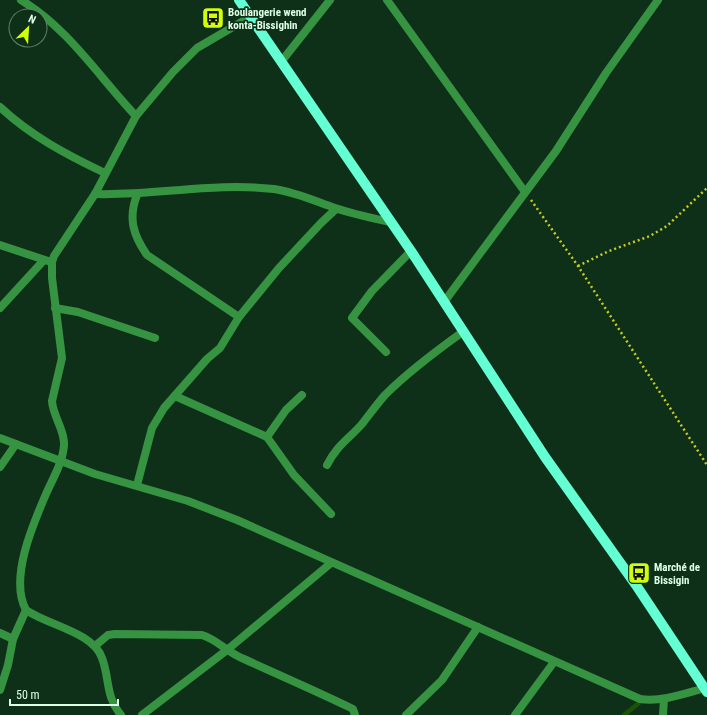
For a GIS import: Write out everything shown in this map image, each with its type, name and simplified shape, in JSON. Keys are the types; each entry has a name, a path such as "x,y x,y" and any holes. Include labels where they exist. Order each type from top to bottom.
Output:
{"main road":[{"path":"239,0 410,251 545,457 636,585 706,690"}],"street":[{"path":"21,0 40,12 70,41 136,116"},
{"path":"281,62 330,0"},
{"path":"387,0 525,192"},
{"path":"444,302 556,151 606,73 658,0"},
{"path":"121,715 114,708 109,696 102,657 95,646 84,638 36,617 26,610 22,602 20,591 22,563 45,496 60,462 64,444 54,415 52,401 62,358 55,308 52,262 61,245 95,194 136,116 173,72 197,48 250,17"},
{"path":"0,107 29,132 106,174"},
{"path":"95,194 137,195 178,189 206,187 275,189 294,193 336,209 390,222"},
{"path":"137,195 132,216 133,229 138,242 147,255 239,317"},
{"path":"137,486 152,428 164,408 207,359 220,348 239,317 284,264 321,223 336,209"},
{"path":"0,245 52,262"},
{"path":"386,352 352,318 372,291 410,251"},
{"path":"0,308 44,260"},
{"path":"55,308 78,312 155,338"},
{"path":"327,464 336,448 350,437 378,403 399,382 429,356 464,332"},
{"path":"267,437 286,410 302,395"},
{"path":"175,396 267,437 294,475 332,514"},
{"path":"0,438 60,462 238,520 640,699 664,699 706,690"},
{"path":"0,467 16,444"},
{"path":"142,715 227,650 331,562"},
{"path":"0,690 8,665 13,639 26,610"},
{"path":"406,715 442,680 478,627"},
{"path":"0,633 13,639"},
{"path":"95,646 108,635 115,634 202,635 212,638 227,650 353,709 355,715"},
{"path":"515,715 554,662"},
{"path":"663,715 664,699"}],"path":[{"path":"578,266 609,251 650,236 667,226 707,188"},
{"path":"525,192 578,266 707,464"}],"waterway":[{"path":"624,715 639,703"}],"place":[{"name":"Boulangerie wend konta-Bissighin","path":"213,18"},
{"name":"Marché de Bissigin","path":"639,573"}]}
